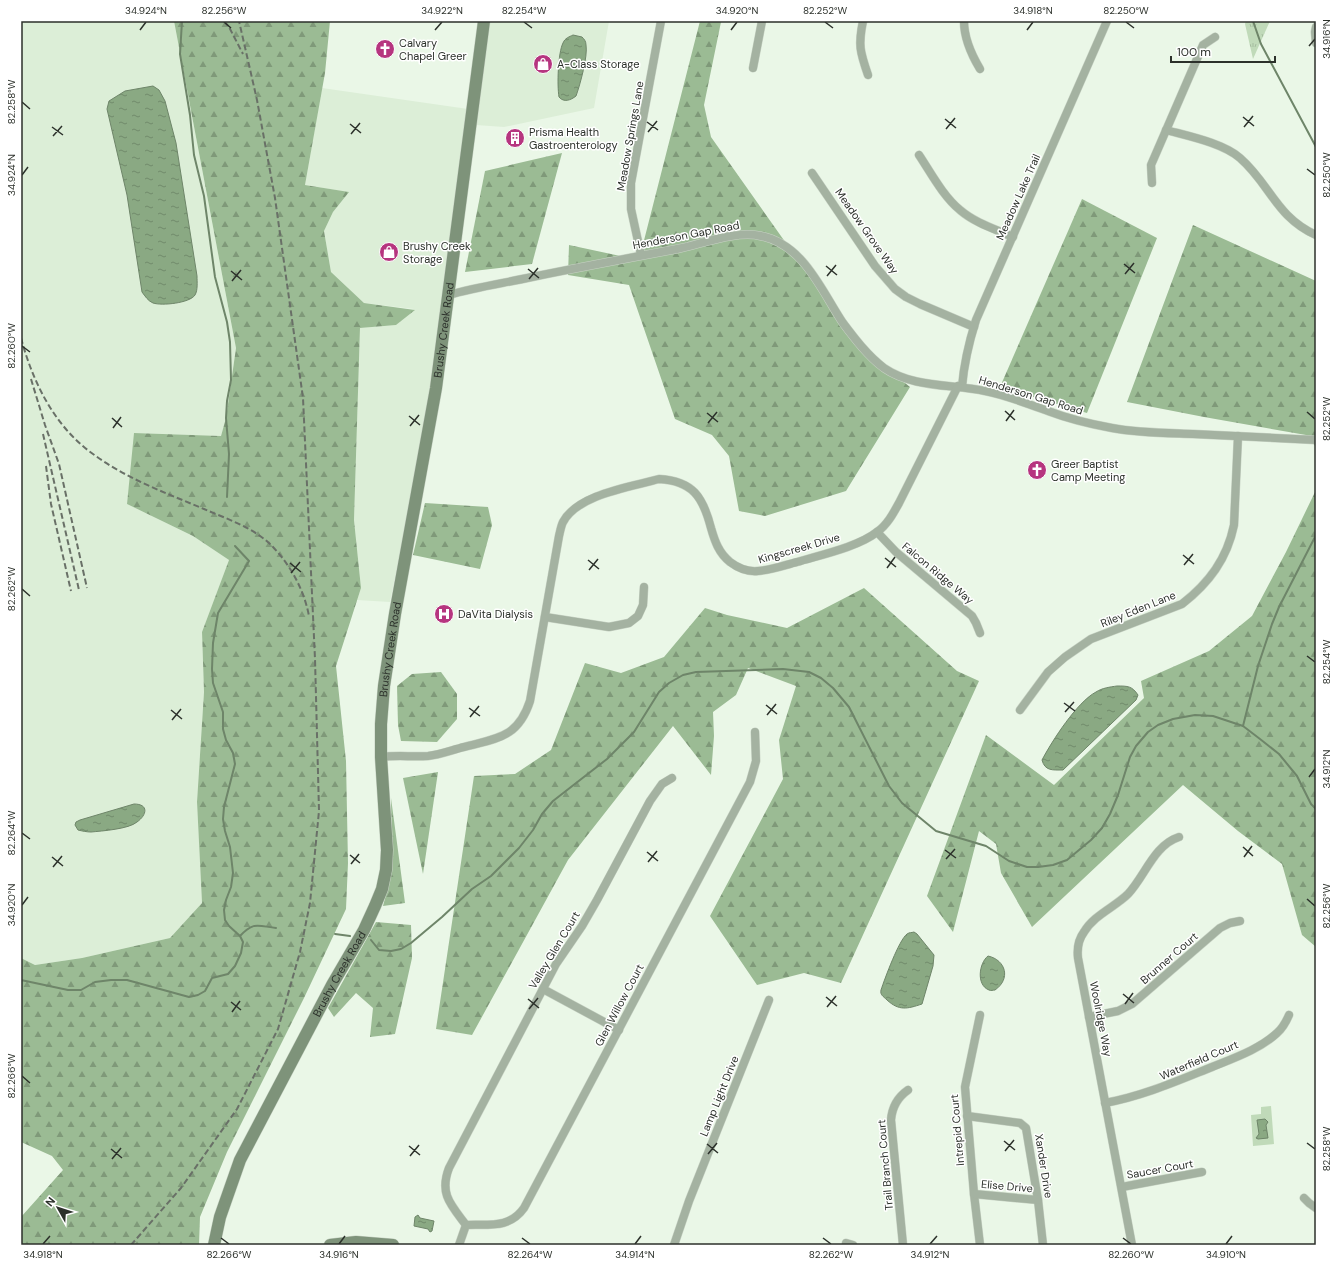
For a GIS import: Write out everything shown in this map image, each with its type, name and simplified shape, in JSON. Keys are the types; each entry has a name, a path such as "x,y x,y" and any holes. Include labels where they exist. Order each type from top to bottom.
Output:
{"main road":[{"name":"Brushy Creek Road","path":"214,1245 220,1217 240,1160 332,985 364,930 379,898 386,870 387,850 382,757 384,686 395,614 432,417 484,21"},
{"path":"330,1245 356,1242 393,1245"}],"street":[{"name":"Meadow Springs Lane","path":"641,255 631,209 631,183 661,21"},
{"path":"753,68 762,21"},
{"path":"863,21 860,52 868,75"},
{"path":"964,21 965,35 968,46 980,69"},
{"name":"Meadow Lake Trail","path":"960,386 966,355 974,328 1107,21"},
{"path":"1316,27 1316,42"},
{"path":"1152,183 1151,165 1166,130 1203,45 1215,37"},
{"path":"1166,130 1223,148 1238,156 1250,167 1288,217 1303,229 1316,235"},
{"path":"919,155 945,193 960,210 979,222 1013,237"},
{"name":"Meadow Grove Way","path":"812,173 875,266 895,289 906,297 920,304 974,328"},
{"name":"Henderson Gap Road","path":"449,295 738,235 755,235 770,238 788,248 800,259 811,271 842,321 866,352 894,374 912,381 960,386 987,391 1068,418 1116,429 1146,432 1316,440"},
{"name":"Kingscreek Drive","path":"382,757 429,756 506,735 516,727 525,715 530,701 544,617 563,522 570,512 582,503 596,496 659,479 670,479 682,482 689,486 699,496 709,520 716,544 722,555 731,563 744,570 758,572 845,547 878,532 890,519 960,386"},
{"name":"Riley Eden Lane","path":"1020,710 1048,672 1065,656 1091,639 1182,604 1206,583 1219,567 1232,538 1234,525 1238,436"},
{"name":"Falcon Ridge Way","path":"878,532 896,552 972,616 980,634"},
{"path":"544,617 609,627 629,623 638,616 643,605 644,587"},
{"name":"Glen Willow Court","path":"466,1225 503,1224 513,1220 524,1208 750,782 756,761 755,732"},
{"name":"Valley Glen Court","path":"466,1225 448,1200 445,1188 446,1174 556,964 598,900 650,801 662,784 672,778"},
{"name":"Woolridge Way","path":"1132,1245 1078,951 1083,933 1090,924 1128,894 1162,847 1171,840 1179,837"},
{"name":"Brunner Court","path":"1089,1017 1114,1013 1132,1004 1220,928 1230,923 1240,921"},
{"path":"542,989 619,1030"},
{"name":"Lamp Light Drive","path":"674,1245 689,1201 769,1000"},
{"name":"Intrepid Court","path":"980,1015 965,1087 980,1245"},
{"name":"Waterfield Court","path":"1105,1103 1158,1090 1244,1053 1278,1032 1289,1015"},
{"name":"Trail Branch Court","path":"903,1245 891,1120 894,1107 901,1095 908,1090"},
{"name":"Xander Drive","path":"967,1116 1014,1122 1024,1125 1027,1132 1038,1200 1043,1245"},
{"name":"Saucer Court","path":"1122,1187 1202,1172"},
{"name":"Elise Drive","path":"974,1194 1038,1200"},
{"path":"1304,1198 1309,1204 1316,1208"},
{"path":"459,1245 466,1225"}],"shaded area":[{"path":"21,21 174,21 236,348 226,418 221,436 135,433 127,504 193,536 229,560 202,632 204,692 197,802 202,903 170,938 82,958 35,965 21,958"},
{"name":"A-Class Storage","path":"489,21 609,21 594,108 504,127 476,125"},
{"path":"322,88 468,109 437,351 413,487 390,602 357,600 361,588 354,520 360,328 396,325 414,309 364,303 331,272 324,231 333,212 348,192 305,185"}],"green space":[{"path":"174,21 330,21 325,73 305,185 349,192 333,212 324,231 331,272 364,303 415,310 396,325 360,328 354,520 361,588 336,666 346,761 348,863 346,909 304,998 227,1152 200,1217 199,1245 21,1245 21,1217 63,1170 52,1156 21,1142 21,958 35,965 82,958 170,938 202,903 197,802 204,692 202,632 229,560 193,536 127,504 134,433 221,436 226,418 236,348"},
{"path":"700,21 721,22 704,105 711,137 858,345 910,387 846,491 765,516 739,511 729,456 712,435 675,419 629,285 568,275 569,245 639,260"},
{"path":"1246,21 1270,21 1253,59 1245,24"},
{"path":"562,153 532,264 465,272 485,171"},
{"path":"1082,199 1157,238 1087,413 1000,387"},
{"path":"1193,225 1316,281 1316,447 1306,435 1127,402"},
{"path":"1316,490 1316,947 1302,935 1282,864 1238,831 1183,785 1032,927 1001,873 996,844 979,831 953,932 927,896 986,735 1054,785 1144,698 1141,681 1209,651 1252,616 1286,552"},
{"path":"425,503 488,507 492,525 480,569 413,555"},
{"path":"864,588 957,671 979,681 841,983 804,973 757,985 710,916 783,779 779,740 796,686 748,668 736,695 713,712 714,736 711,775 673,726 568,860 472,1035 436,1029 474,776 515,774 551,750 585,663 621,673 664,657 705,608 727,615 787,628"},
{"path":"441,672 457,694 457,719 437,742 401,741 398,725 397,686 412,674"},
{"path":"438,772 423,874 403,778"},
{"path":"391,798 405,903 383,906 392,871"},
{"path":"376,922 411,925 412,958 395,1034 370,1037 373,1008 356,993 334,1017 328,1008"},
{"path":"1271,1106 1274,1144 1253,1146 1251,1115 1261,1114 1261,1107"}],"water":[{"path":"573,35 582,37 585,40 585,63 576,96 570,100 563,100 559,97 558,92 561,48 564,41"},
{"path":"153,86 159,90 165,101 176,143 197,276 196,293 192,298 182,302 169,304 153,303 148,300 142,292 127,195 107,109 109,101 125,91"},
{"path":"1117,686 1127,686 1132,688 1138,695 1136,700 1063,770 1052,770 1047,768 1043,764 1042,760 1058,733 1073,713 1081,704 1098,691"},
{"path":"134,804 139,804 145,810 143,816 137,822 128,826 91,832 78,830 75,825 76,822 80,820"},
{"path":"914,932 934,955 933,966 922,1004 903,1008 891,1004 883,996 881,990 892,960 900,944 907,934"},
{"path":"988,956 999,961 1004,970 1005,975 1003,981 995,990 990,990 982,984 980,974 981,969 985,959"},
{"path":"1265,1119 1268,1122 1266,1125 1268,1138 1258,1139 1256,1138 1259,1134 1257,1120"},
{"path":"418,1215 420,1218 434,1221 432,1231 430,1232 428,1229 414,1226 415,1217"}],"waterway":[{"path":"182,21 180,54 190,115 194,155 204,196 215,277 227,322 230,342 231,380 227,401 226,418 229,454 227,497"},
{"path":"1253,21 1261,44 1316,147"},
{"path":"1243,726 1258,666 1272,624 1279,607 1316,535"},
{"path":"21,980 68,990 81,990 95,982 127,980 189,997 198,995 205,991 212,978 228,974 235,966 241,953 243,942 240,936 225,920 224,910 231,887 233,873 230,847 223,819 224,807 235,764 233,753 226,740 223,729 223,712 213,683 212,669 213,643 218,613 249,561 235,546"},
{"path":"371,940 379,950 391,951 401,949 411,943 472,889 491,876 519,848 533,830 542,814 553,801 607,759 634,732 659,692 669,683 683,675 696,672 783,669 809,672 821,678 833,688 849,707 889,786 902,803 936,831 986,846 1009,861 1027,867 1053,865 1067,860 1091,840 1102,828 1110,814 1118,795 1130,757 1136,746 1148,732 1158,725 1173,719 1195,715 1213,716 1243,726 1279,754 1297,776 1311,804 1316,809"},
{"path":"240,936 253,926 276,928"},
{"path":"335,934 350,936"}],"railway":[{"path":"224,21 229,27 243,54"},
{"path":"131,1245 181,1188 237,1109 278,1029 300,952 310,903 319,811 315,659 303,398 275,198 257,100 239,21"},
{"path":"21,338 32,371 47,403 67,431 79,443 119,471 161,491 222,516 249,529 266,540 280,554 291,570 304,597 309,616"},
{"path":"31,379 59,464 87,588"},
{"path":"43,434 79,590"},
{"path":"46,466 51,504 71,591"}],"place":[{"name":"Calvary Chapel Greer","path":"385,49"},
{"name":"A-Class Storage","path":"543,64"},
{"name":"Prisma Health Gastroenterology","path":"515,138"},
{"name":"Brushy Creek Storage","path":"389,252"},
{"name":"Greer Baptist Camp Meeting","path":"1037,470"},
{"name":"DaVita Dialysis","path":"444,614"}]}
